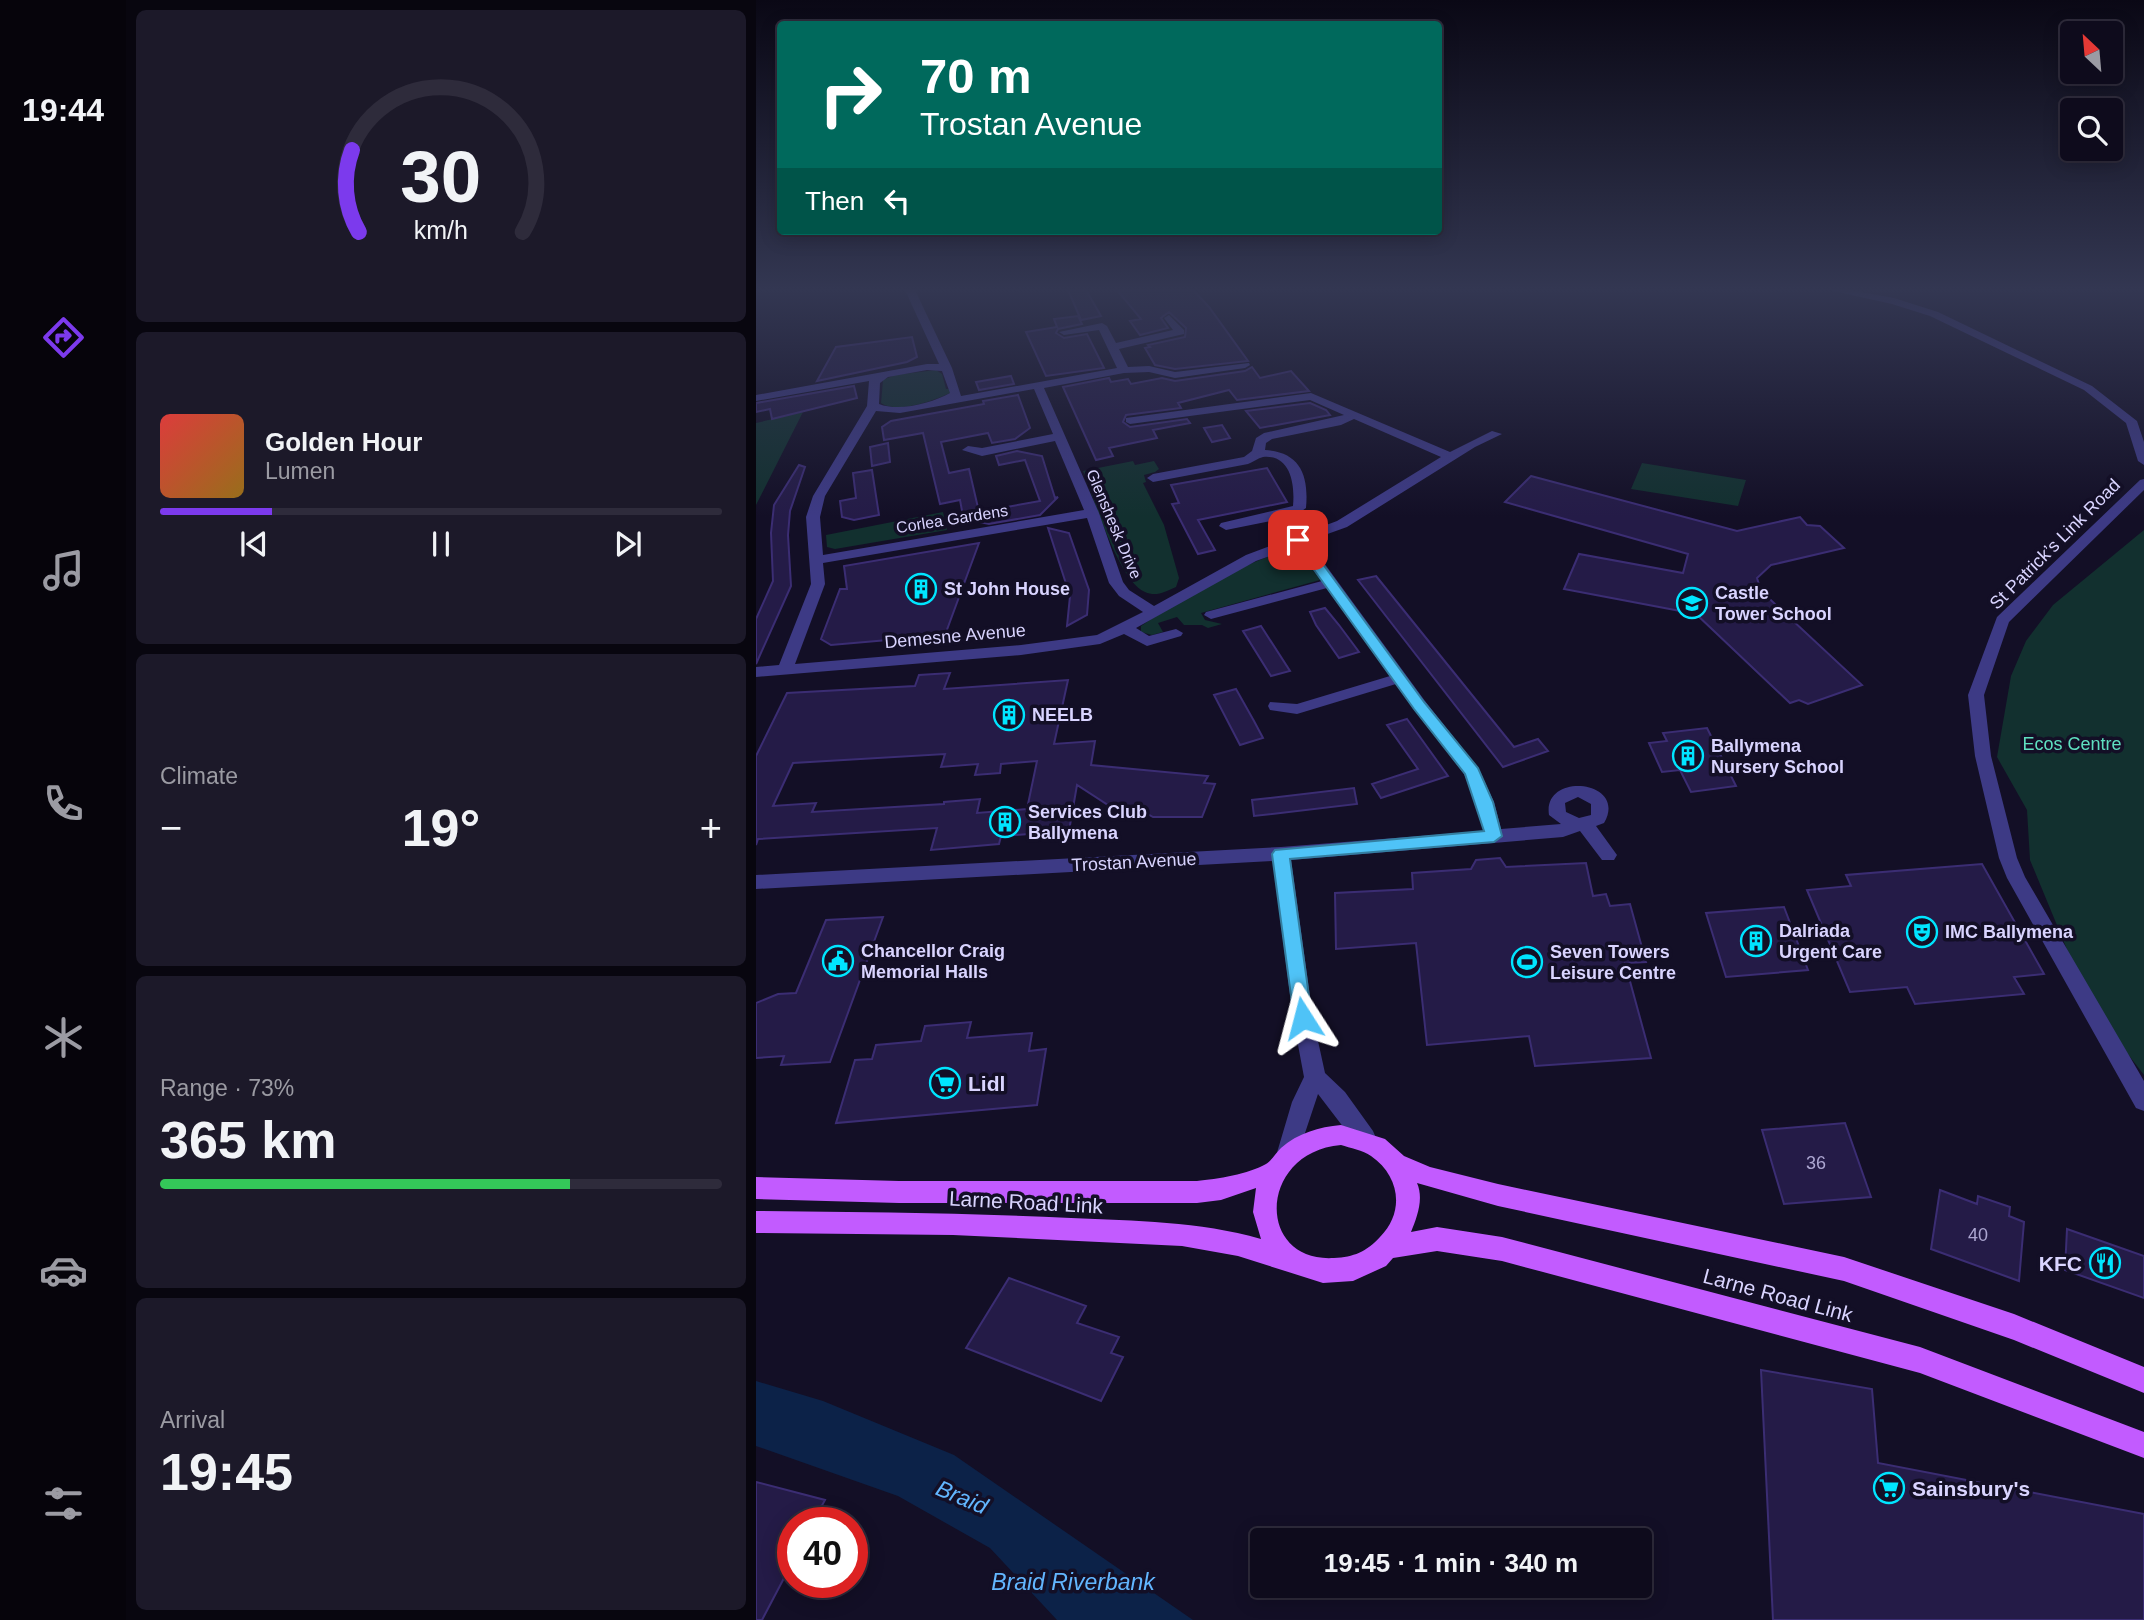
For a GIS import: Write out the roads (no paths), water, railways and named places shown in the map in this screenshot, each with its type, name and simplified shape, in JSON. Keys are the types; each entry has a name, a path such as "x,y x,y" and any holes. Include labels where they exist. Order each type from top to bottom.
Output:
{"main road":[{"path":"1341,1135 1365,1138 1385,1149 1400,1165 1408,1184 1409,1206 1402,1228 1389,1247 1372,1261 1352,1269 1330,1272 1310,1269 1291,1260 1276,1246 1267,1229 1263,1209 1266,1190 1280,1164 1303,1144 1322,1137 1341,1135"},
{"name":"Larne Road Link","path":"756,1188 899,1192 1197,1192 1221,1189 1280,1164"},
{"name":"Larne Road Link","path":"1400,1165 1428,1177 1498,1195 1844,1269 2014,1327 2144,1380"},
{"name":"Larne Road Link","path":"756,1222 953,1224 1182,1235 1238,1244 1291,1260"},
{"name":"Larne Road Link","path":"1389,1247 1437,1238 1502,1249 1920,1360 2144,1445"}],"street":[{"path":"756,398 933,366"},
{"path":"946,366 956,395"},
{"path":"1122,366 1124,370"},
{"path":"873,406 884,410 900,410 1039,388 1124,370 1149,369 1175,375 1241,366"},
{"path":"2045,366 2088,388 2131,421 2144,461"},
{"path":"785,669 818,584 813,517 819,496 873,406 874,382 884,375"},
{"name":"Glenshesk Drive","path":"1039,388 1093,513 1116,583 1124,593 1153,612"},
{"path":"943,402 956,395 975,398"},
{"path":"1130,420 1165,414 1211,417 1306,396 1315,397 1451,457"},
{"path":"1258,453 1260,441 1268,436 1340,421 1355,414"},
{"name":"Demesne Avenue","path":"756,672 1061,646 1100,639 1125,628 1251,558 1342,524 1471,444 1496,434"},
{"path":"968,450 982,452 1058,437"},
{"path":"1153,478 1170,469 1248,460 1258,453 1282,456 1291,464 1298,477 1299,508 1290,513 1226,526"},
{"name":"St Patrick’s Link Road","path":"2144,483 2002,620 1976,695 1983,756 2007,858 2015,878 2144,1101"},
{"name":"Corlea Gardens","path":"817,560 1093,513"},
{"path":"1247,522 1254,535"},
{"path":"1298,540 1472,772 1502,835"},
{"path":"1222,615 1330,583"},
{"path":"1125,628 1147,641 1176,633"},
{"path":"1276,706 1297,709 1401,678"},
{"path":"1581,825 1598,819 1603,809 1592,795 1569,793 1558,799 1558,815 1563,820 1581,825 1608,855"},
{"name":"Trostan Avenue","path":"1502,835 1541,818 1556,804"},
{"name":"Trostan Avenue","path":"756,882 1281,854 1563,831 1581,825"},
{"path":"1281,854 1303,1018 1315,1077 1337,1099 1365,1138"},
{"path":"1280,1164 1315,1077"}],"water":[{"name":"Braid Riverbank","path":"756,1381 823,1401 954,1455 1193,1620 1057,1620 990,1548 898,1496 756,1446"}],"place":[{"name":"St John House","path":"921,589"},
{"name":"Castle Tower School","path":"1692,603"},
{"name":"NEELB","path":"1009,715"},
{"name":"Ballymena Nursery School","path":"1688,756"},
{"name":"Services Club Ballymena","path":"1005,822"},
{"name":"IMC Ballymena","path":"1922,932"},
{"name":"Dalriada Urgent Care","path":"1756,941"},
{"name":"Chancellor Craig Memorial Halls","path":"838,961"},
{"name":"Seven Towers Leisure Centre","path":"1527,962"},
{"name":"Lidl","path":"945,1083"},
{"name":"KFC","path":"2105,1263"},
{"name":"Sainsbury's","path":"1889,1488"}],"park label":[{"name":"Ecos Centre","path":"2072,744"}],"water label":[{"name":"Braid","path":"962,1497"}]}
